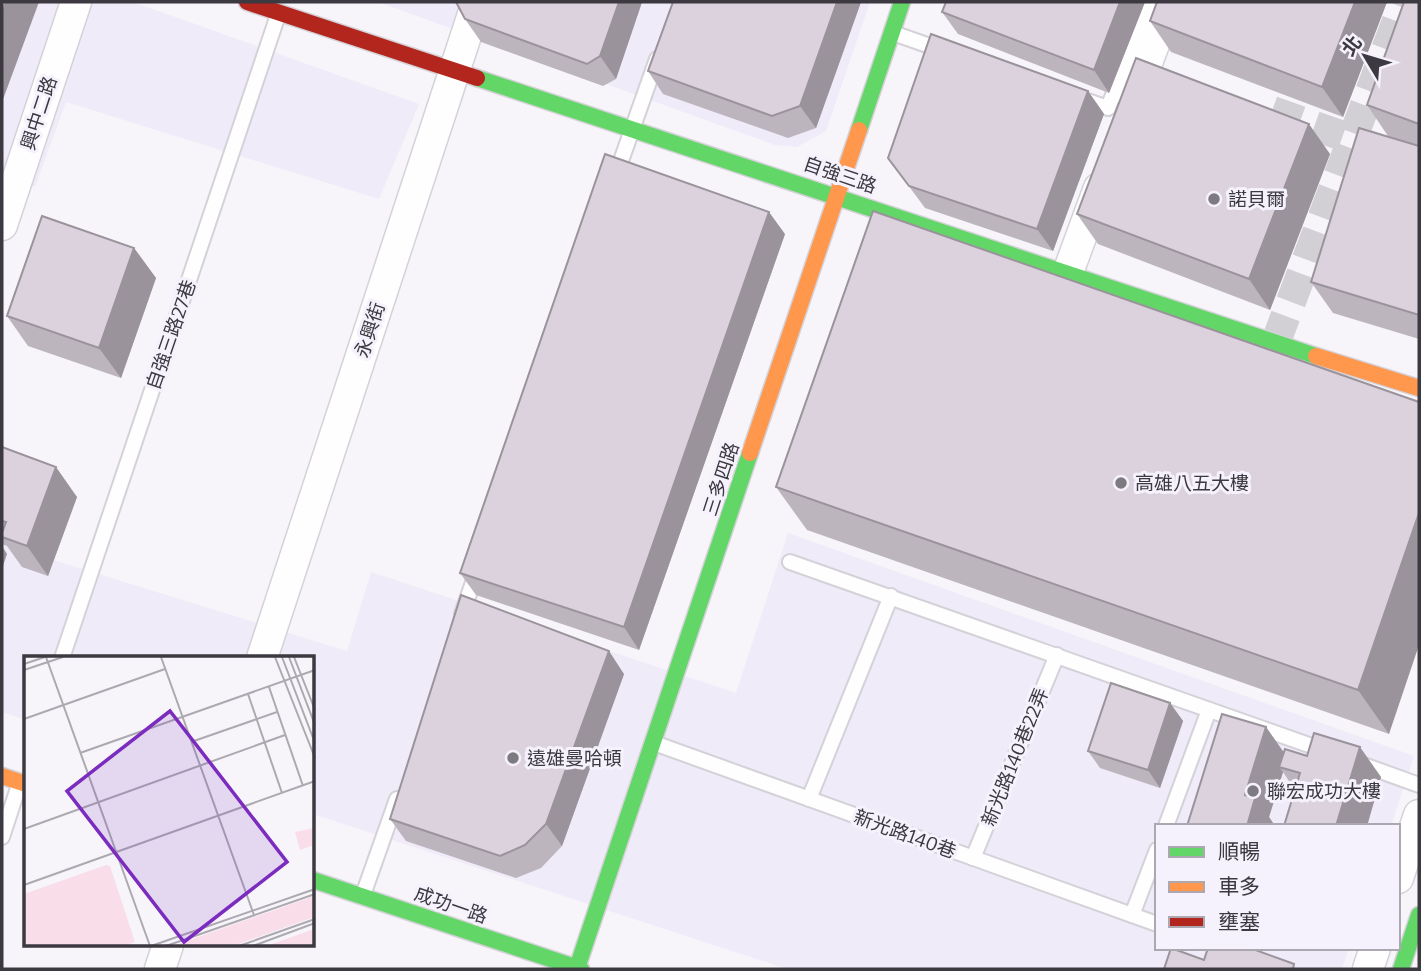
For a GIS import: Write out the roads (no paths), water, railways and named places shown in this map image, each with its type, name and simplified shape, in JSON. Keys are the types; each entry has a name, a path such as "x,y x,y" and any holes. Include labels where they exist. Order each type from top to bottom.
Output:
{"street":[{"name":"興中二路","path":"2,225 76,2"},
{"name":"自強三路","path":"247,2 281,7 456,71 1067,275 1419,388"},
{"name":"永興街","path":"263,656 477,2"},
{"name":"三多四路","path":"578,969 902,2"},
{"path":"1115,118 1146,64 1170,2"},
{"path":"1067,275 1107,167"},
{"path":"2,776 23,783"},
{"path":"1400,872 1419,815"},
{"name":"成功一路","path":"315,881 578,969"},
{"path":"1401,969 1419,915"},
{"path":"160,969 168,946"},
{"path":"1368,969 1374,950"}],"lane":[{"path":"1146,64 1149,2"},
{"name":"自強三路27巷","path":"63,656 281,7"},
{"path":"892,33 956,55"},
{"path":"610,192 664,40"},
{"path":"1070,95 1115,118"},
{"path":"456,631 484,552"},
{"path":"790,562 1419,785"},
{"path":"809,799 891,596"},
{"name":"新光路140巷22弄","path":"973,858 1057,656"},
{"path":"1167,824 1209,710"},
{"name":"新光路140巷","path":"654,743 1155,923"},
{"path":"2,837 23,783"},
{"path":"362,897 401,789"},
{"path":"1132,915 1155,855"}],"tunnel":[{"path":"1275,344 1404,2"},
{"path":"1272,111 1419,163"}],"place":[{"name":"諾貝爾","path":"1214,199"},
{"name":"高雄八五大樓","path":"1121,483"},
{"name":"遠雄曼哈頓","path":"513,758"},
{"name":"聯宏成功大樓","path":"1253,791"}]}
